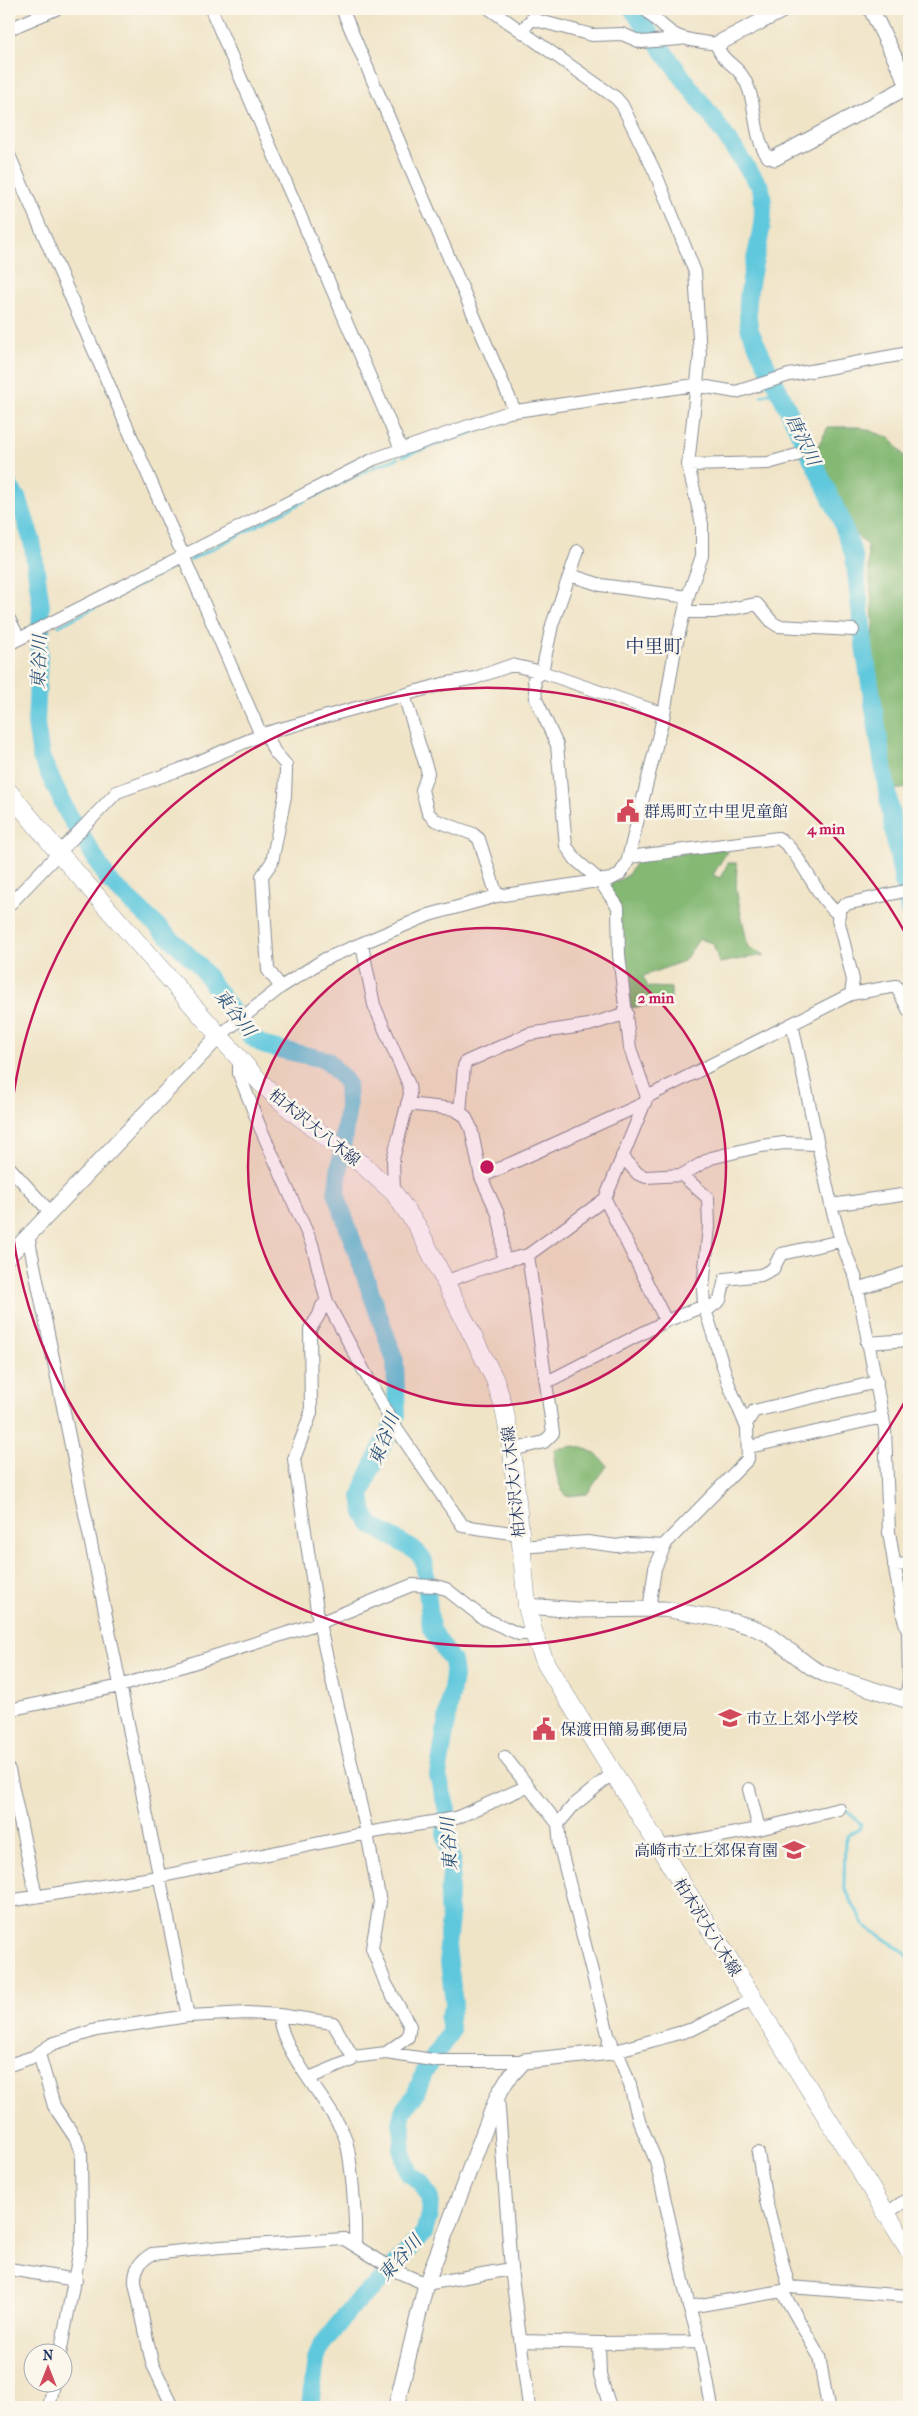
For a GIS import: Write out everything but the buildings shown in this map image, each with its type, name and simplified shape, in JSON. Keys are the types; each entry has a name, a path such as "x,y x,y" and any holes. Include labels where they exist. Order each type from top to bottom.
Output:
{"main road":[{"name":"柏木沢大八木線","path":"9,792 59,853 226,1031 239,1060 276,1097 394,1193 417,1226 495,1380 504,1408 512,1450 519,1541 527,1606 534,1634 546,1664 612,1774 909,2250"}],"street":[{"path":"9,29 56,9"},
{"path":"211,9 401,449"},
{"path":"342,9 515,411"},
{"path":"9,1256 226,1031 281,987 325,959 362,946 429,916 497,896 611,879 624,870 629,857 664,714 675,649 684,612 702,556 702,524 688,465 695,384 700,355 695,272 655,172 629,117 616,98 490,9"},
{"path":"645,9 669,33 680,39"},
{"path":"522,31 532,19 592,34 622,34 641,42 680,39 717,44 784,9"},
{"path":"717,44 719,53 743,76 755,108 761,144 768,157 775,158 909,86 876,11"},
{"path":"9,156 182,557 264,734 274,751 286,764 285,796 272,862 262,876 268,970 281,987"},
{"path":"9,619 17,639 374,459 515,411 695,384 736,392 781,378 909,352"},
{"path":"688,465 768,463 797,455"},
{"path":"444,1282 503,1261 528,1255 605,1199 646,1100 643,1081 631,1055 628,1013 619,955 618,907 599,880 576,860 566,846 557,745 536,699 534,690 534,679 542,672 552,625 578,551"},
{"path":"570,575 601,585 688,597"},
{"path":"684,612 714,612 757,604 772,622 778,626 852,630"},
{"path":"9,905 117,792 179,770 264,734 404,695 475,678 512,665 542,672 664,714"},
{"path":"404,695 428,773 422,790 428,813 435,820 473,834 479,839 497,896"},
{"path":"629,857 778,838 788,846 827,905 838,914 853,980 851,994"},
{"path":"838,914 846,904 909,890"},
{"path":"362,946 374,1005 409,1085 410,1094 393,1159 394,1193"},
{"path":"481,1177 646,1100 851,994 909,985"},
{"path":"896,986 909,1011"},
{"path":"460,1113 464,1066 466,1062 529,1034 589,1025 628,1013"},
{"path":"527,1606 577,1610 680,1611 752,1627 777,1640 811,1667 824,1674 908,1700 908,1632 903,1616 889,1532 888,1475 883,1417 877,1382 867,1343 858,1289 841,1240 816,1144 792,1024"},
{"path":"239,1060 239,1074 260,1127 312,1244 327,1302 390,1421 463,1526 519,1541 587,1542 617,1546 628,1544 665,1546"},
{"path":"407,1104 454,1109 465,1116 471,1128 481,1177 498,1214 502,1233 503,1261"},
{"path":"622,1156 638,1174 646,1177 682,1175 711,1158 761,1146 784,1143 816,1144"},
{"path":"9,1167 50,1212"},
{"path":"650,1610 653,1575 665,1546 725,1481 746,1464 749,1447 746,1424 726,1376 705,1308 703,1288 709,1226 708,1198 682,1175"},
{"path":"831,1205 909,1194"},
{"path":"605,1199 666,1321"},
{"path":"28,1236 188,2016"},
{"path":"547,1382 666,1321 705,1308 720,1300 725,1278 761,1275 772,1269 781,1254 841,1240"},
{"path":"512,1450 544,1442 553,1433 528,1255"},
{"path":"858,1289 909,1272"},
{"path":"327,1302 322,1306 319,1315 310,1329 311,1413 294,1460 319,1623 367,1833 380,1902 372,1948 386,1984 410,2026 408,2037 386,2053"},
{"path":"867,1343 909,1340"},
{"path":"746,1424 754,1411 877,1382"},
{"path":"749,1447 883,1417"},
{"path":"894,1565 909,1564"},
{"path":"9,1710 120,1686 319,1623 401,1588 419,1584 446,1590 483,1618 504,1629 519,1634 534,1634"},
{"path":"505,1757 558,1824 560,1848 613,2048 630,2085 639,2121 656,2161 700,2342 712,2407"},
{"path":"9,1770 36,1896"},
{"path":"558,1824 573,1806 612,1774"},
{"path":"9,1902 158,1876 367,1833 456,1818 528,1786"},
{"path":"750,1789 759,1828"},
{"path":"658,1847 759,1828 839,1809"},
{"path":"309,2078 352,2060 353,2057 386,2053 439,2061 524,2061 613,2048 693,2029 752,1999"},
{"path":"9,2065 39,2054 52,2044 96,2030 188,2016 224,2013 279,2014 333,2023 353,2057"},
{"path":"279,2014 280,2026 345,2137 355,2245"},
{"path":"39,2054 54,2106 76,2139 81,2152 82,2240 76,2280 62,2344"},
{"path":"396,2407 426,2284 498,2095 507,2080 524,2061"},
{"path":"498,2095 511,2268 529,2407"},
{"path":"758,2153 766,2201 785,2289 819,2356 828,2407"},
{"path":"887,2213 909,2198"},
{"path":"173,2407 152,2363 135,2283 134,2274 144,2258 152,2254 240,2246 344,2240 398,2272 426,2284 511,2268"},
{"path":"9,2269 76,2280"},
{"path":"690,2306 785,2289 909,2296"},
{"path":"521,2341 599,2343 700,2342"},
{"path":"599,2343 600,2375 610,2407"},
{"path":"48,2407 51,2394"}],"green space":[{"path":"828,427 860,427 890,438 909,462 909,788 891,790 865,661 874,630 867,545 838,518 816,469 818,446"},
{"path":"729,848 713,875 720,878 728,863 737,863 736,889 748,947 765,955 719,963 713,943 699,939 684,961 643,976 648,987 671,988 671,1001 631,1008 608,886 627,876 638,859"},
{"path":"574,1446 592,1452 607,1466 587,1494 566,1496 560,1487 556,1474 554,1454 555,1449"}],"waterway":[{"name":"唐沢川","path":"632,9 715,121 761,188 762,224 748,295 750,331 840,517 854,556 865,653 895,840 909,912"},
{"path":"761,396 785,387"},
{"path":"403,456 515,418"},
{"path":"312,498 374,467 398,458"},
{"name":"東谷川","path":"9,486 19,501 32,541 41,606 36,724 41,757 67,812 109,881 198,964 251,1037 265,1046 327,1060 347,1083 348,1106 336,1194 395,1361 397,1415 368,1476 361,1496 364,1513 371,1525 416,1551 424,1561 431,1629 452,1661 454,1676 438,1776 447,1810 445,1834 452,1861 447,1946 454,2004 448,2019 451,2031 425,2071 415,2095 403,2111 401,2122 403,2134 401,2149 409,2174 420,2181 430,2198 429,2215 424,2233 383,2279 356,2302 321,2346 316,2360 310,2407"},
{"path":"190,560 305,501"},
{"path":"59,626 180,564"},
{"name":"東谷川","path":"30,640 49,631"},
{"path":"845,1809 861,1824 860,1829 848,1835 845,1840 844,1887 865,1926 903,1951 909,1958"}],"place":[{"name":"群馬町立中里児童館","path":"628,811"},
{"name":"市立上郊小学校","path":"730,1718"},
{"name":"保渡田簡易郵便局","path":"544,1729"},
{"name":"高崎市立上郊保育園","path":"794,1850"}],"district":[{"name":"中里町","path":"654,646"}]}
